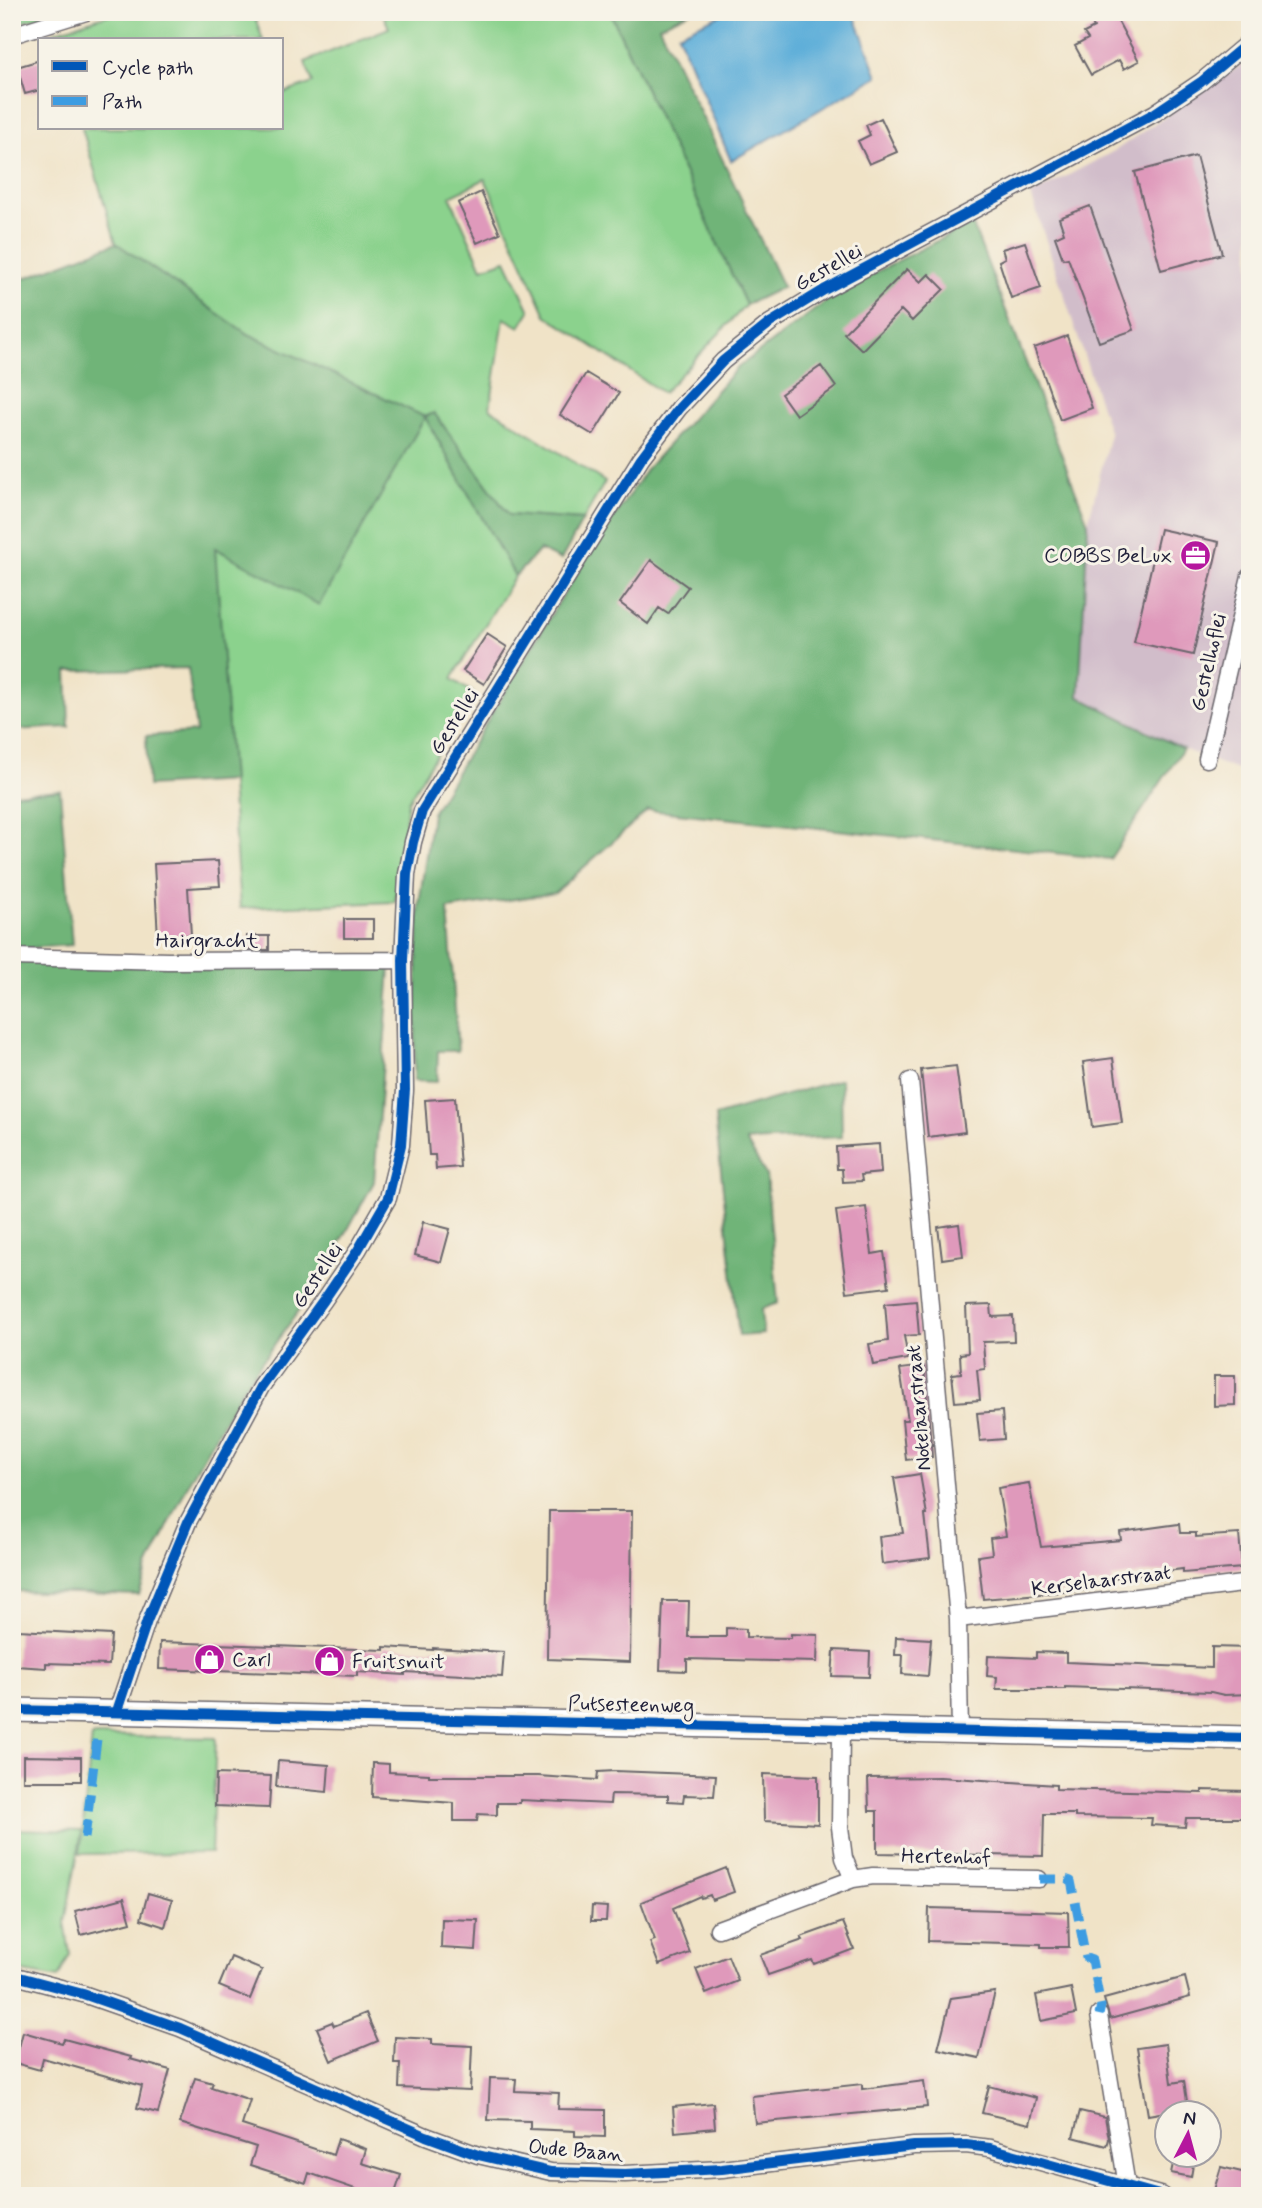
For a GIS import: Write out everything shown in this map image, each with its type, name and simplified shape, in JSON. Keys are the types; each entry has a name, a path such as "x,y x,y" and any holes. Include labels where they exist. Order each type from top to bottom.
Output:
{"main road":[{"name":"Putsesteenweg","path":"12,1710 1250,1738"}],"street":[{"path":"12,35 86,12"},
{"name":"Gestellei","path":"117,1711 148,1620 188,1522 261,1387 351,1260 388,1198 401,1145 405,1090 403,960 407,874 422,811 641,458 679,408 723,361 769,324 824,289 1155,113 1201,82 1250,41"},
{"name":"Gestelhoflei","path":"1207,759 1250,576"},
{"name":"Hairgracht","path":"12,957 168,961 403,960"},
{"name":"Notelaarstraat","path":"910,1081 958,1619 960,1733"},
{"name":"Kerselaarstraat","path":"958,1619 1250,1583"},
{"path":"841,1728 840,1826 844,1858 853,1879"},
{"name":"Hertenhof","path":"718,1929 853,1879 873,1876 1039,1879"},
{"name":"Oude Baan","path":"12,1975 83,1994 180,2028 426,2136 478,2155 551,2172 625,2174 722,2169 914,2146 966,2145 990,2148 1163,2196"},
{"path":"1099,2015 1127,2186"}],"shaded area":[{"path":"1250,59 1250,775 1183,749 1079,697 1088,523 1110,434 1031,195 1116,150"}],"green space":[{"path":"12,12 55,12 12,25"},
{"path":"117,12 253,12 262,38 56,38 54,32"},
{"path":"382,12 610,12 746,305 663,393 546,315 485,179 450,196 482,268 506,260 530,311 520,327 504,318 490,408 605,482 583,520 509,515 434,413 425,417 515,576 452,679 473,693 408,801 395,902 240,908 214,548 424,417 246,333 116,243 83,130 284,130 284,93 313,83 305,62 389,28"},
{"path":"610,12 690,12 659,26 783,287 746,305"},
{"path":"972,223 1088,523 1079,697 1183,749 1110,859 648,810 555,893 448,909 458,1051 438,1051 437,1082 414,1081 419,904 432,813 574,577 648,467 736,369 841,290"},
{"path":"116,243 246,333 425,417 319,605 215,548 232,781 148,786 146,736 196,732 188,668 67,671 69,727 12,730 12,283"},
{"path":"434,413 509,515 583,520 561,560 540,550 515,576 425,417"},
{"path":"60,790 72,945 12,949 12,794"},
{"path":"12,960 390,969 374,1182 316,1287 242,1389 191,1478 148,1568 139,1595 12,1591"},
{"path":"841,1079 842,1137 746,1141 766,1175 778,1303 761,1309 763,1334 739,1336 715,1116"},
{"path":"92,1736 216,1738 211,1853 80,1854"},
{"path":"12,1829 82,1831 65,1922 70,1954 58,1978 12,1970"}],"water":[{"path":"726,12 853,12 878,76 731,161 678,34"}],"building":[{"path":"1086,12 1113,12 1139,61 1124,69 1119,60 1091,75 1075,46 1088,39 1084,33 1094,28"},
{"path":"38,61 38,91 25,94 17,67"},
{"path":"881,118 897,152 869,164 858,141 870,135 866,125"},
{"path":"1196,156 1222,254 1161,270 1135,172"},
{"path":"481,192 500,233 477,243 458,203"},
{"path":"1090,206 1134,330 1099,342 1068,258 1063,259 1055,237 1064,233 1059,218"},
{"path":"1025,242 1041,288 1011,298 999,261 1005,258 1002,249"},
{"path":"907,269 921,282 929,274 944,289 912,321 901,310 862,350 844,333"},
{"path":"1067,336 1092,408 1060,420 1034,348"},
{"path":"821,366 836,387 796,415 781,394"},
{"path":"586,373 619,393 593,435 560,415"},
{"path":"1160,529 1219,542 1193,655 1134,642"},
{"path":"651,560 688,587 668,614 659,608 648,624 620,603"},
{"path":"487,634 507,647 484,684 463,671"},
{"path":"218,861 220,886 188,888 191,935 158,938 154,864"},
{"path":"344,919 373,919 373,938 344,938"},
{"path":"247,936 269,936 269,950 247,950"},
{"path":"1113,1058 1122,1123 1092,1127 1083,1062"},
{"path":"956,1066 965,1132 928,1137 921,1070"},
{"path":"455,1098 460,1167 436,1169 435,1155 429,1155 425,1100"},
{"path":"879,1144 881,1173 861,1175 862,1181 843,1182 842,1169 837,1169 836,1147"},
{"path":"866,1207 872,1254 884,1252 889,1287 847,1292 836,1211"},
{"path":"423,1222 450,1229 441,1262 415,1255"},
{"path":"959,1224 963,1256 942,1259 938,1227"},
{"path":"916,1300 919,1335 904,1336 908,1359 873,1365 869,1344 888,1341 885,1303"},
{"path":"991,1305 992,1317 1013,1316 1014,1341 983,1342 985,1369 977,1370 980,1400 955,1402 952,1374 961,1373 960,1354 968,1353 966,1306"},
{"path":"924,1366 932,1457 906,1460 902,1420 908,1420 900,1369"},
{"path":"1214,1376 1235,1376 1235,1405 1214,1406"},
{"path":"1002,1411 1004,1439 980,1441 977,1413"},
{"path":"920,1474 927,1515 930,1558 882,1564 879,1536 903,1533 894,1478"},
{"path":"1029,1483 1041,1547 1121,1540 1120,1532 1179,1524 1180,1533 1196,1533 1196,1537 1239,1534 1242,1568 1183,1573 1183,1569 1112,1578 1112,1583 1084,1586 1085,1590 983,1599 978,1556 992,1554 990,1538 1006,1536 998,1488"},
{"path":"549,1511 632,1511 630,1662 547,1659"},
{"path":"663,1601 689,1601 688,1637 726,1637 726,1628 746,1629 746,1637 791,1638 791,1634 818,1635 817,1662 687,1659 687,1671 660,1670"},
{"path":"18,1630 111,1635 109,1665 46,1663 46,1668 16,1666"},
{"path":"896,1637 931,1639 928,1676 902,1674 903,1655 895,1655"},
{"path":"160,1642 504,1652 502,1677 405,1672 405,1675 357,1672 357,1676 159,1669"},
{"path":"1212,1647 1250,1648 1250,1694 1065,1687 996,1689 997,1677 987,1676 988,1656 1036,1658 1036,1652 1066,1653 1066,1662 1212,1668"},
{"path":"834,1650 870,1652 869,1677 832,1676"},
{"path":"23,1756 81,1757 81,1781 23,1781"},
{"path":"278,1761 329,1765 327,1792 276,1787"},
{"path":"373,1763 389,1764 389,1772 429,1776 538,1776 597,1780 598,1772 615,1771 716,1775 714,1796 684,1795 683,1802 668,1801 668,1795 611,1794 610,1804 520,1800 520,1803 497,1803 497,1815 478,1814 477,1821 454,1821 454,1803 372,1797"},
{"path":"216,1774 271,1776 269,1808 215,1806"},
{"path":"763,1774 818,1776 818,1824 764,1821"},
{"path":"940,1777 1056,1785 1056,1789 1202,1793 1202,1790 1250,1791 1250,1818 1186,1818 1185,1827 1151,1825 1152,1818 1044,1814 1043,1856 877,1853 877,1811 869,1811 868,1778"},
{"path":"726,1868 734,1892 712,1900 710,1895 700,1896 673,1908 690,1953 659,1965 650,1942 655,1940 641,1902"},
{"path":"148,1893 172,1900 165,1927 141,1919"},
{"path":"124,1898 131,1922 81,1935 75,1911"},
{"path":"592,1906 607,1907 606,1921 591,1921"},
{"path":"929,1908 1068,1912 1069,1947 928,1941"},
{"path":"442,1919 478,1920 476,1950 441,1948"},
{"path":"843,1922 854,1949 814,1964 812,1960 768,1975 760,1955"},
{"path":"728,1956 738,1981 706,1994 696,1969"},
{"path":"231,1957 262,1970 250,1999 219,1986"},
{"path":"1185,1977 1190,1997 1110,2019 1104,1999"},
{"path":"1071,1988 1076,2014 1041,2021 1036,1995"},
{"path":"995,1992 979,2058 938,2049 951,1998"},
{"path":"366,2013 378,2041 331,2061 317,2028 332,2022 334,2026"},
{"path":"23,2032 62,2043 64,2039 170,2070 158,2113 137,2108 142,2086 43,2058 40,2070 15,2063"},
{"path":"395,2037 432,2039 432,2044 472,2046 470,2091 399,2088 400,2063 394,2063"},
{"path":"1166,2044 1171,2083 1184,2081 1187,2100 1154,2100 1154,2114 1148,2115 1137,2048"},
{"path":"195,2078 213,2083 211,2087 250,2100 242,2125 333,2155 338,2139 366,2149 362,2163 401,2175 394,2196 366,2196 367,2193 309,2173 306,2183 250,2165 256,2147 180,2123"},
{"path":"490,2078 516,2079 515,2091 559,2093 558,2109 605,2110 605,2137 575,2136 575,2131 530,2129 530,2121 488,2120"},
{"path":"924,2081 927,2107 755,2123 752,2096 862,2084 862,2089"},
{"path":"989,2086 1036,2098 1030,2124 982,2113"},
{"path":"713,2103 715,2128 675,2132 673,2107"},
{"path":"1080,2111 1105,2117 1109,2139 1107,2146 1073,2137"},
{"path":"1224,2168 1250,2174 1250,2196 1235,2196 1214,2190 1220,2170"},
{"path":"1172,2170 1192,2170 1191,2177 1171,2173"}],"marked path":[{"path":"85,1838 98,1731"},
{"path":"1039,1879 1071,1881 1086,1958 1092,1960 1101,2006 1099,2015"}],"cycle path":[{"path":"117,1711 147,1621 188,1522 261,1387 358,1250 388,1198 401,1145 405,1090 403,960 407,874 422,811 641,458 679,408 723,361 770,323 824,290 1155,113 1201,82 1250,41"},
{"path":"12,1710 1250,1738"},
{"path":"12,1975 83,1994 180,2028 426,2136 478,2155 551,2172 625,2174 722,2169 914,2146 966,2145 990,2148 1163,2196"}],"place":[{"name":"COBBS BeLux","path":"1195,555"},
{"name":"Carl","path":"209,1659"},
{"name":"Fruitsnuit","path":"329,1661"}]}
